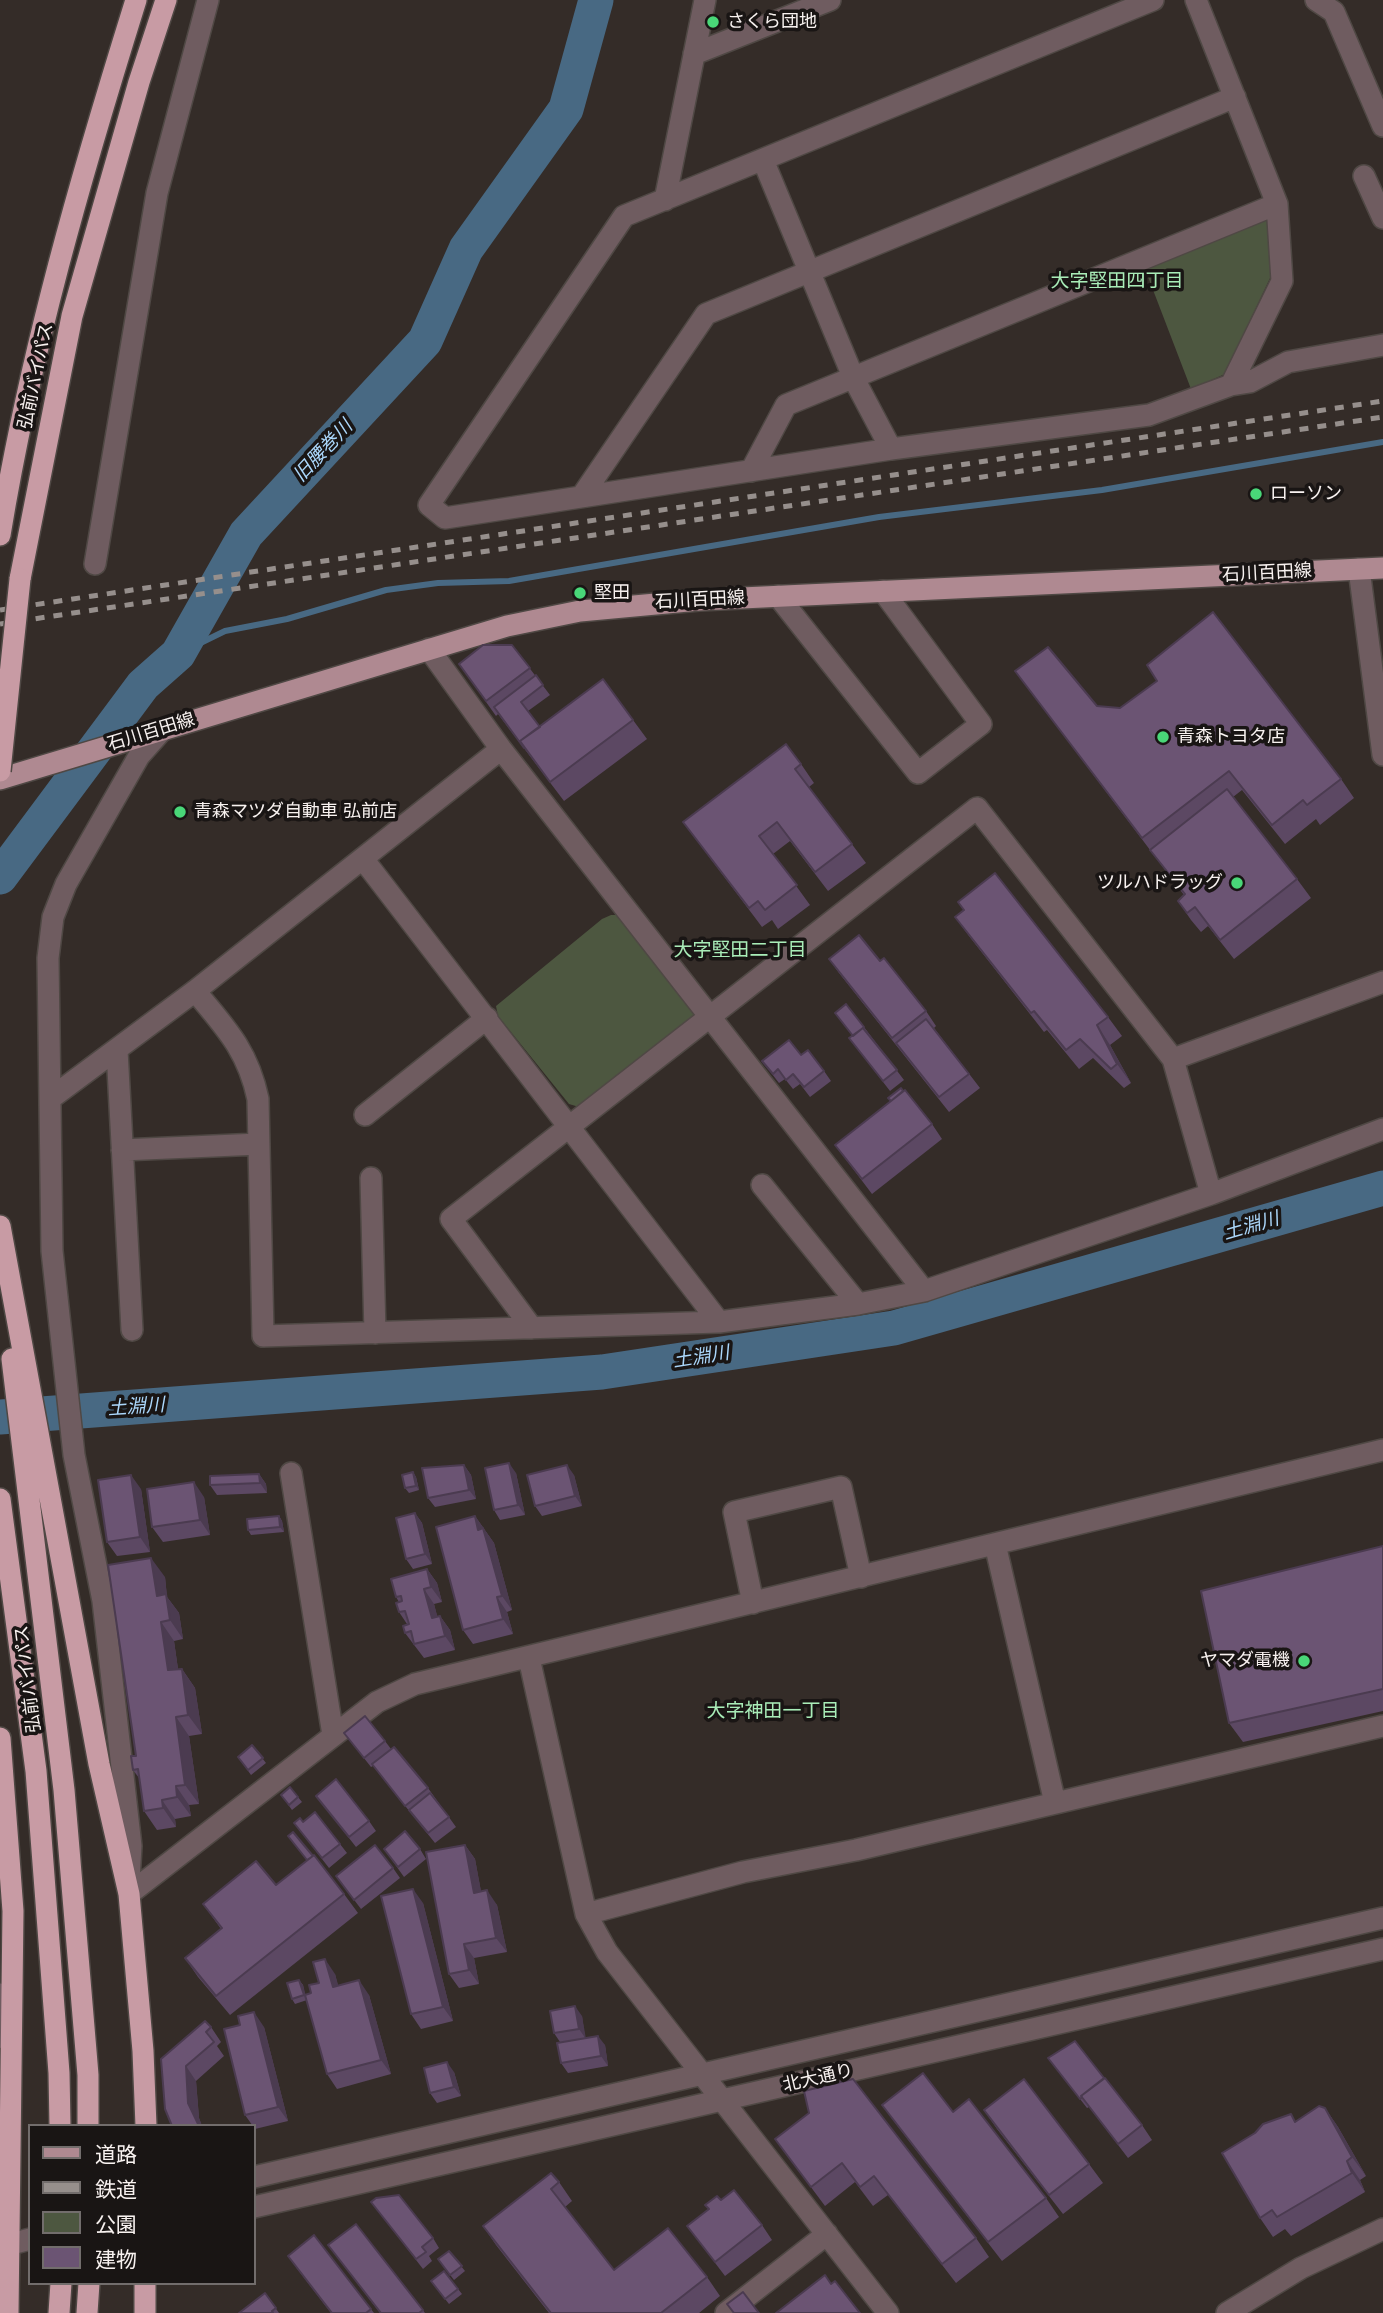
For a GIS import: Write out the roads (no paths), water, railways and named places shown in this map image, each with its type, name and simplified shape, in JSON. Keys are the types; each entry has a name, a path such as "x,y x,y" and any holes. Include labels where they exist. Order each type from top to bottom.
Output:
{"highway":[{"name":"弘前バイパス","path":"0,535 18,432 54,275 84,166 136,0"},
{"name":"弘前バイパス","path":"0,771 20,579 72,316 135,95 166,0"},
{"path":"0,1226 35,1463 129,1894 145,2073 146,2124"},
{"name":"弘前バイパス","path":"35,1463 88,2075 88,2124"},
{"name":"弘前バイパス","path":"0,1499 36,1771 59,2073 60,2124"},
{"path":"0,1738 13,1911 10,2114 18,2243 8,2313"},
{"path":"59,2313 61,2285"},
{"path":"87,2313 89,2285"},
{"path":"145,2285 145,2313"}],"main road":[{"name":"石川百田線","path":"0,779 507,626 580,611 636,604 778,596 1383,568"}],"street":[{"path":"95,564 156,193 208,0"},
{"path":"665,200 705,0"},
{"path":"694,54 830,0"},
{"path":"1153,0 624,216 429,505 445,517 891,449 1149,415 1231,385 1250,382 1288,362 1383,345"},
{"path":"1196,0 1278,204 1282,281 1231,385"},
{"path":"1317,0 1334,12 1383,126"},
{"path":"582,496 706,314 1235,97"},
{"path":"763,160 853,379 891,449"},
{"path":"1364,176 1383,218"},
{"path":"751,471 786,405 1278,204"},
{"path":"1359,569 1383,755"},
{"path":"778,596 918,773 981,724 883,591"},
{"path":"429,649 501,748 924,1292"},
{"path":"129,1894 131,1846 103,1601 74,1455 52,1251 48,958 53,917 66,884 133,768 163,729"},
{"path":"51,1098 195,991 501,748"},
{"path":"532,1328 451,1219 977,808 1173,1059 1211,1194"},
{"path":"363,859 719,1322"},
{"path":"1173,1059 1383,982"},
{"path":"195,991 239,1043 253,1075 258,1099 262,1336 719,1322 859,1304 924,1292 1211,1194 1383,1129"},
{"path":"365,1115 487,1018"},
{"path":"117,1050 132,1330"},
{"path":"122,1150 259,1144"},
{"path":"371,1178 375,1333"},
{"path":"762,1185 859,1304"},
{"path":"129,1894 377,1702 415,1684 1383,1450"},
{"path":"291,1473 333,1735"},
{"path":"753,1603 734,1512 841,1487 861,1577"},
{"path":"995,1544 1055,1803"},
{"path":"529,1658 586,1914 607,1952 888,2313"},
{"path":"586,1914 743,1872 1055,1803 1383,1726"},
{"path":"256,2177 1383,1918"},
{"name":"北大通り","path":"256,2207 1383,1949"},
{"path":"0,1994 10,2114"},
{"path":"1227,2313 1301,2268 1383,2229"},
{"path":"726,2313 827,2234"}],"waterway":[{"name":"旧腰巻川","path":"0,877 143,685 178,654 246,534 425,341 466,249 566,109 596,0"},
{"path":"178,654 225,631 287,619 386,590 438,583 509,581 879,517 1102,490 1383,442"},
{"name":"土淵川","path":"0,1417 602,1372 894,1328 1383,1188"}],"railway":[{"path":"0,610 1383,401"},
{"path":"0,624 1383,417"}],"place":[{"name":"さくら団地","path":"713,22"},
{"name":"ローソン","path":"1256,494"},
{"name":"堅田","path":"580,593"},
{"name":"青森トヨタ店","path":"1163,737"},
{"name":"青森マツダ自動車 弘前店","path":"180,812"},
{"name":"ツルハドラッグ","path":"1237,883"},
{"name":"ヤマダ電機","path":"1304,1661"}],"district":[{"name":"大字堅田四丁目","path":"1117,281"},
{"name":"大字堅田二丁目","path":"740,950"},
{"name":"大字神田一丁目","path":"773,1711"}]}
